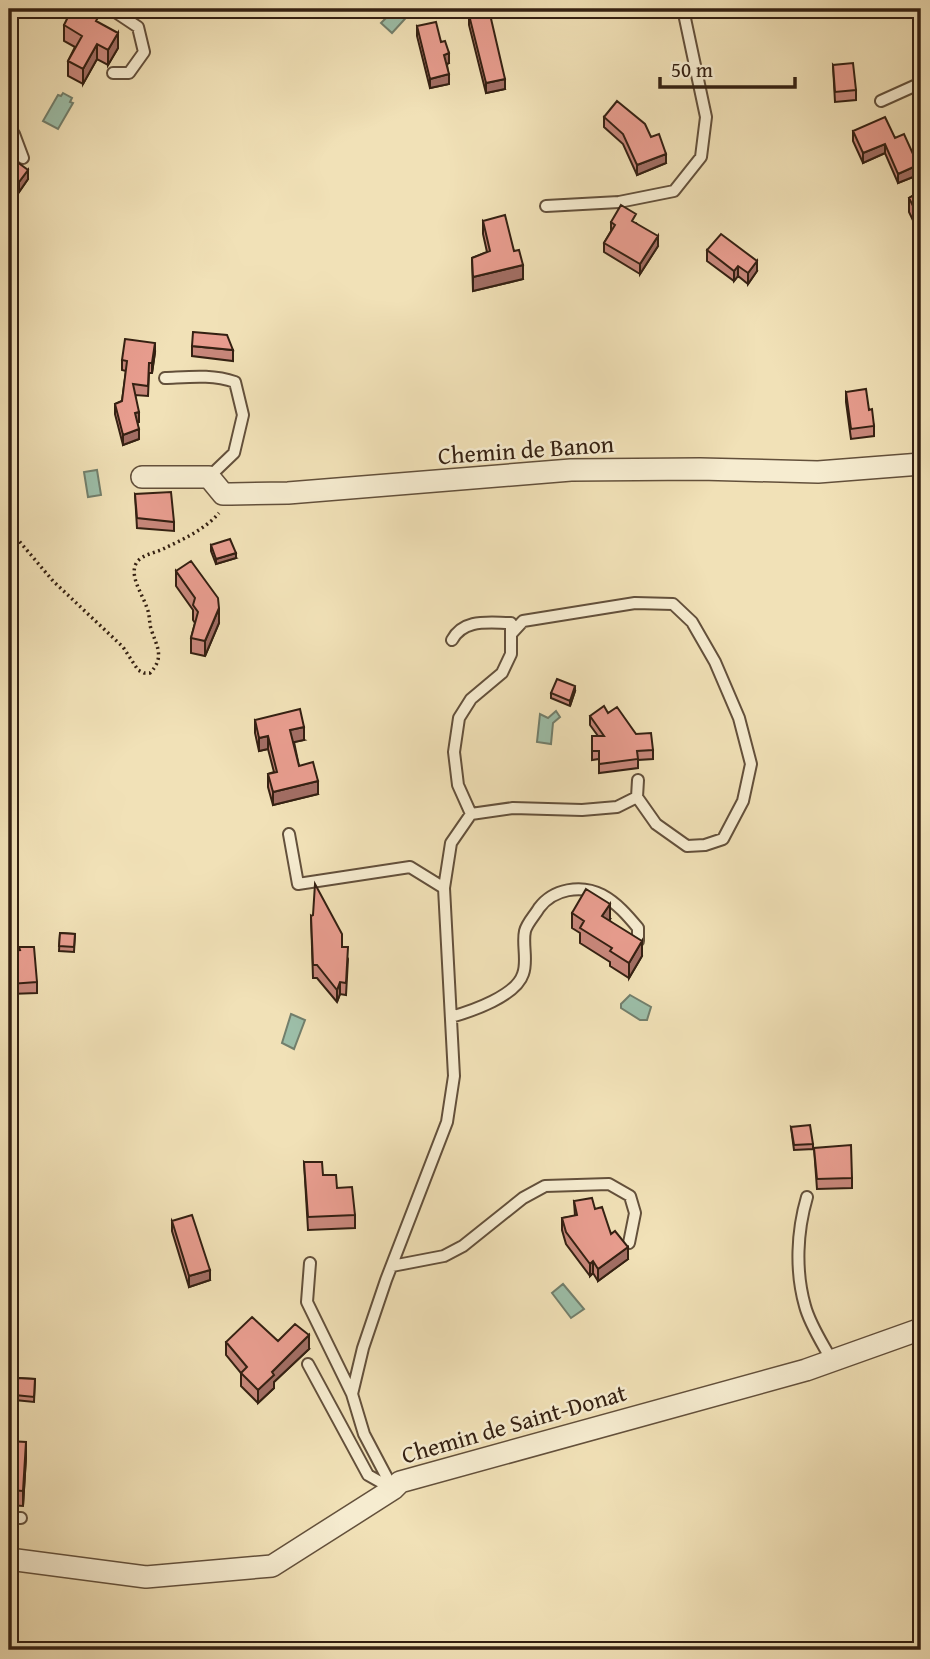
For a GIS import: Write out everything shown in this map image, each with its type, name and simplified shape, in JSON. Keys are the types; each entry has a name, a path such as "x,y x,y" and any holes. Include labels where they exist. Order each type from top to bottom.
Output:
{"street":[{"name":"Chemin de Banon","path":"231,494 301,492 571,470 818,472 921,464"},
{"path":"142,477 209,477 223,494 231,494"},
{"name":"Chemin de Saint-Donat","path":"9,1559 146,1577 272,1566 400,1482 793,1374 921,1329"}],"lane":[{"path":"111,9 138,27 144,52 130,73 113,73"},
{"path":"546,206 619,202 674,191 701,157 706,117 682,9"},
{"path":"881,101 921,83"},
{"path":"9,133 14,134 23,158"},
{"path":"165,378 199,376 235,382 243,415 234,453 209,477"},
{"path":"512,633 523,621 635,603 673,604 692,622 715,662 739,718 751,764 743,801 723,839 705,845 687,846 656,824 637,797 638,780"},
{"path":"452,640 456,633 468,624 511,623 511,654 502,673 471,699 458,718 454,752 458,785 471,814"},
{"path":"352,1395 363,1348 447,1122 454,1076 444,888 451,843 471,814 513,808 582,810 618,807 637,797"},
{"path":"289,834 298,884 410,867 444,888"},
{"path":"451,1017 471,1012 507,994 523,975 525,929 545,899 565,890 583,890 601,895 624,912 638,928 638,941"},
{"path":"392,1266 444,1256 463,1246 523,1198 545,1186 609,1184 630,1196 635,1213 629,1243"},
{"path":"807,1197 800,1220 799,1266 805,1307 832,1361"},
{"path":"310,1263 307,1302 352,1395 364,1434 393,1489"},
{"path":"309,1364 368,1475 393,1489"}],"path":[{"path":"9,529 53,581 123,646 138,670 150,673 160,657 159,648 134,572 135,565 141,557 162,550 208,525 231,494"}],"shaded area":[{"path":"395,9 414,9 392,33 381,23"},
{"path":"63,93 72,98 70,102 73,103 58,129 43,121 58,95"},
{"path":"97,470 101,495 88,497 84,472"},
{"path":"556,711 560,717 553,723 551,744 537,742 540,714 548,718"},
{"path":"630,995 651,1007 647,1020 640,1020 621,1008 621,1004"},
{"path":"291,1014 305,1020 294,1049 282,1043"},
{"path":"563,1284 584,1309 571,1318 552,1293"}],"building":[{"path":"72,9 91,9 100,14 96,21 118,33 108,50 97,44 83,69 68,61 82,36 64,25"},
{"path":"489,10 505,79 486,83 469,15"},
{"path":"436,22 441,42 445,41 449,53 444,55 449,74 430,79 417,26"},
{"path":"853,63 856,90 835,92 833,65"},
{"path":"617,101 645,124 651,137 659,134 666,154 637,165 623,134 604,117"},
{"path":"885,117 895,138 904,134 918,165 898,174 885,144 863,153 853,131"},
{"path":"9,156 28,170 19,182 9,175"},
{"path":"921,191 921,217 919,218 909,198"},
{"path":"621,205 636,214 632,221 658,236 640,264 604,243 615,225 611,222"},
{"path":"505,215 514,251 519,250 523,265 473,277 472,258 490,251 483,221"},
{"path":"721,234 757,261 748,273 738,266 734,271 707,250"},
{"path":"193,332 227,335 233,350 192,346"},
{"path":"125,339 155,343 152,363 149,363 148,386 133,384 139,412 135,413 139,429 123,435 115,404 122,401 127,361 122,360"},
{"path":"866,389 874,426 851,429 846,392"},
{"path":"171,492 174,522 137,518 135,494"},
{"path":"230,539 236,553 216,559 211,545"},
{"path":"191,561 218,598 219,608 205,641 191,638 198,612 193,605 195,598 176,571"},
{"path":"557,679 575,686 570,701 551,693"},
{"path":"604,706 608,713 617,707 636,734 651,733 653,750 637,751 638,759 599,764 599,751 592,751 592,736 604,736 590,716"},
{"path":"300,709 304,727 290,730 299,766 313,762 318,781 273,792 268,774 277,772 268,736 259,738 255,720"},
{"path":"315,884 342,934 342,947 348,947 346,983 340,982 337,990 317,965 313,965 311,916"},
{"path":"586,889 610,904 602,916 642,941 629,963 610,951 612,948 580,928 584,921 572,913"},
{"path":"60,933 75,934 74,947 59,946"},
{"path":"19,947 34,947 37,982 10,984 9,951 20,950"},
{"path":"810,1125 813,1144 794,1145 791,1127"},
{"path":"851,1145 852,1178 817,1179 814,1148"},
{"path":"304,1162 322,1162 323,1175 336,1175 337,1188 352,1187 355,1215 308,1217"},
{"path":"592,1198 595,1209 602,1207 611,1234 615,1231 628,1247 598,1269 593,1261 590,1264 566,1232 562,1218 577,1215 574,1201"},
{"path":"192,1215 210,1270 189,1276 172,1221"},
{"path":"252,1317 278,1341 295,1324 309,1335 258,1390 241,1373 247,1367 226,1342"},
{"path":"17,1378 35,1379 34,1397 15,1395"},
{"path":"9,1441 26,1442 23,1491 9,1490"}]}
